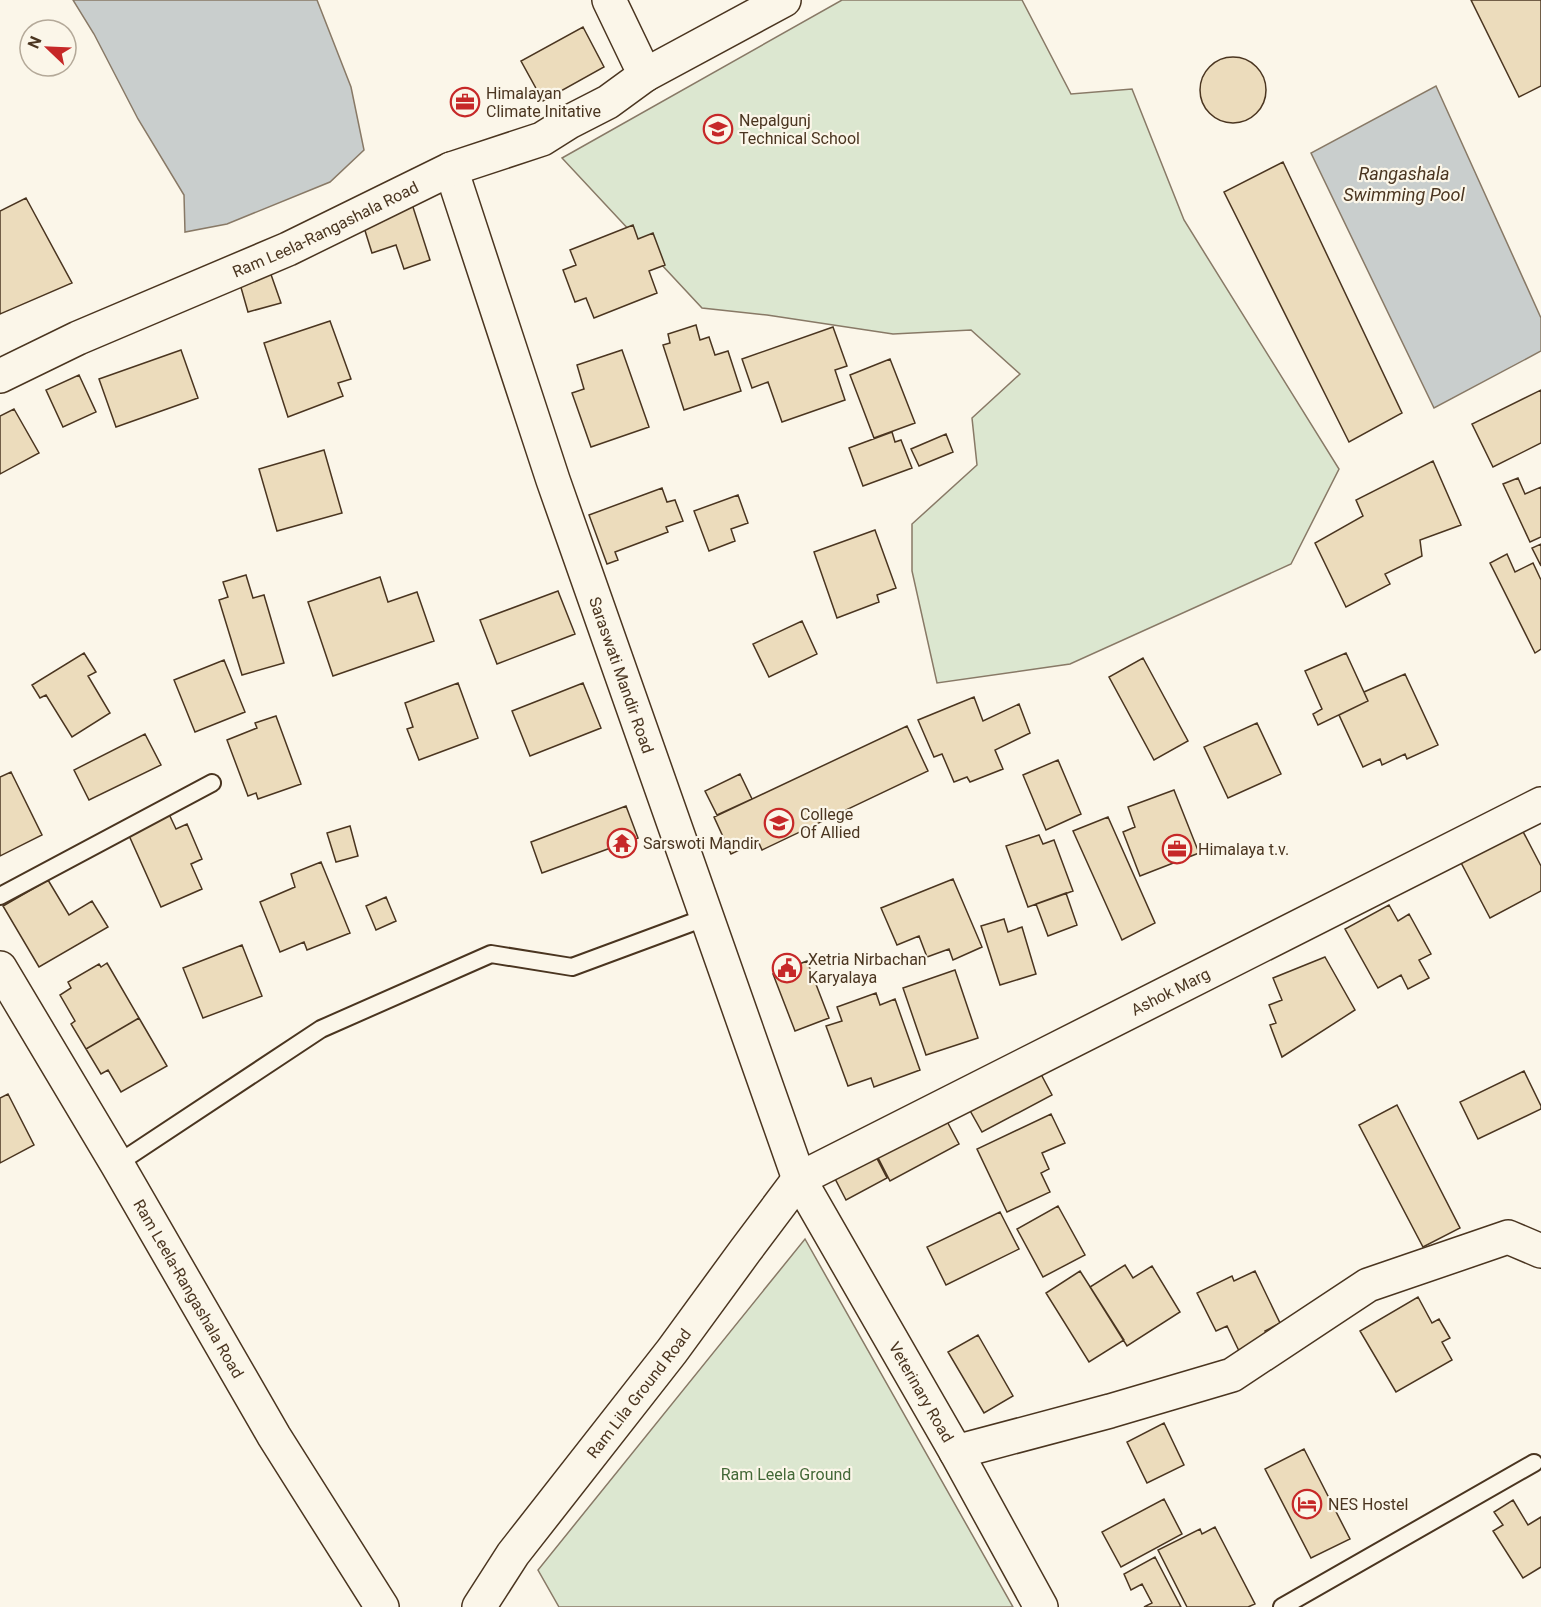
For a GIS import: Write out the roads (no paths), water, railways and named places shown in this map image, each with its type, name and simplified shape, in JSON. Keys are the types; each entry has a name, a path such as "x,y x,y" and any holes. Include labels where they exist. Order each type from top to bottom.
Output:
{"street":[{"path":"609,0 645,75"},
{"name":"Ram Leela-Rangashala Road","path":"0,376 78,338 288,249 451,169 542,139 608,102 645,75 784,0"},
{"name":"Saraswati Mandir Road","path":"451,169 553,480 799,1179"},
{"name":"Ashok Marg","path":"799,1179 1541,804"},
{"name":"Ram Leela-Rangashala Road","path":"0,968 117,1164 274,1436 382,1607"},
{"name":"Veterinary Road","path":"799,1179 956,1452 1041,1607"},
{"name":"Ram Lila Ground Road","path":"479,1607 513,1554 672,1352 799,1179"},
{"path":"956,1452 1110,1411 1232,1375 1368,1285 1475,1248 1508,1237 1541,1251"}],"lane":[{"path":"0,896 212,783"},
{"path":"117,1164 321,1029 490,954 572,967 706,917"},
{"path":"1282,1607 1534,1463"}],"water":[{"path":"73,0 317,0 351,87 364,150 330,182 227,224 185,232 184,195 138,119 94,34"},
{"name":"Rangashala Swimming Pool","path":"1436,86 1541,318 1541,351 1434,408 1311,153"}],"place":[{"name":"Himalayan Climate Initative","path":"465,102"},
{"name":"Nepalgunj Technical School","path":"718,129"},
{"name":"College Of Allied","path":"779,823"},
{"name":"Sarswoti Mandir","path":"622,843"},
{"name":"Himalaya t.v.","path":"1177,849"},
{"name":"Xetria Nirbachan Karyalaya","path":"787,968"},
{"name":"NES Hostel","path":"1307,1504"}],"park label":[{"name":"Ram Leela Ground","path":"786,1474"}]}
